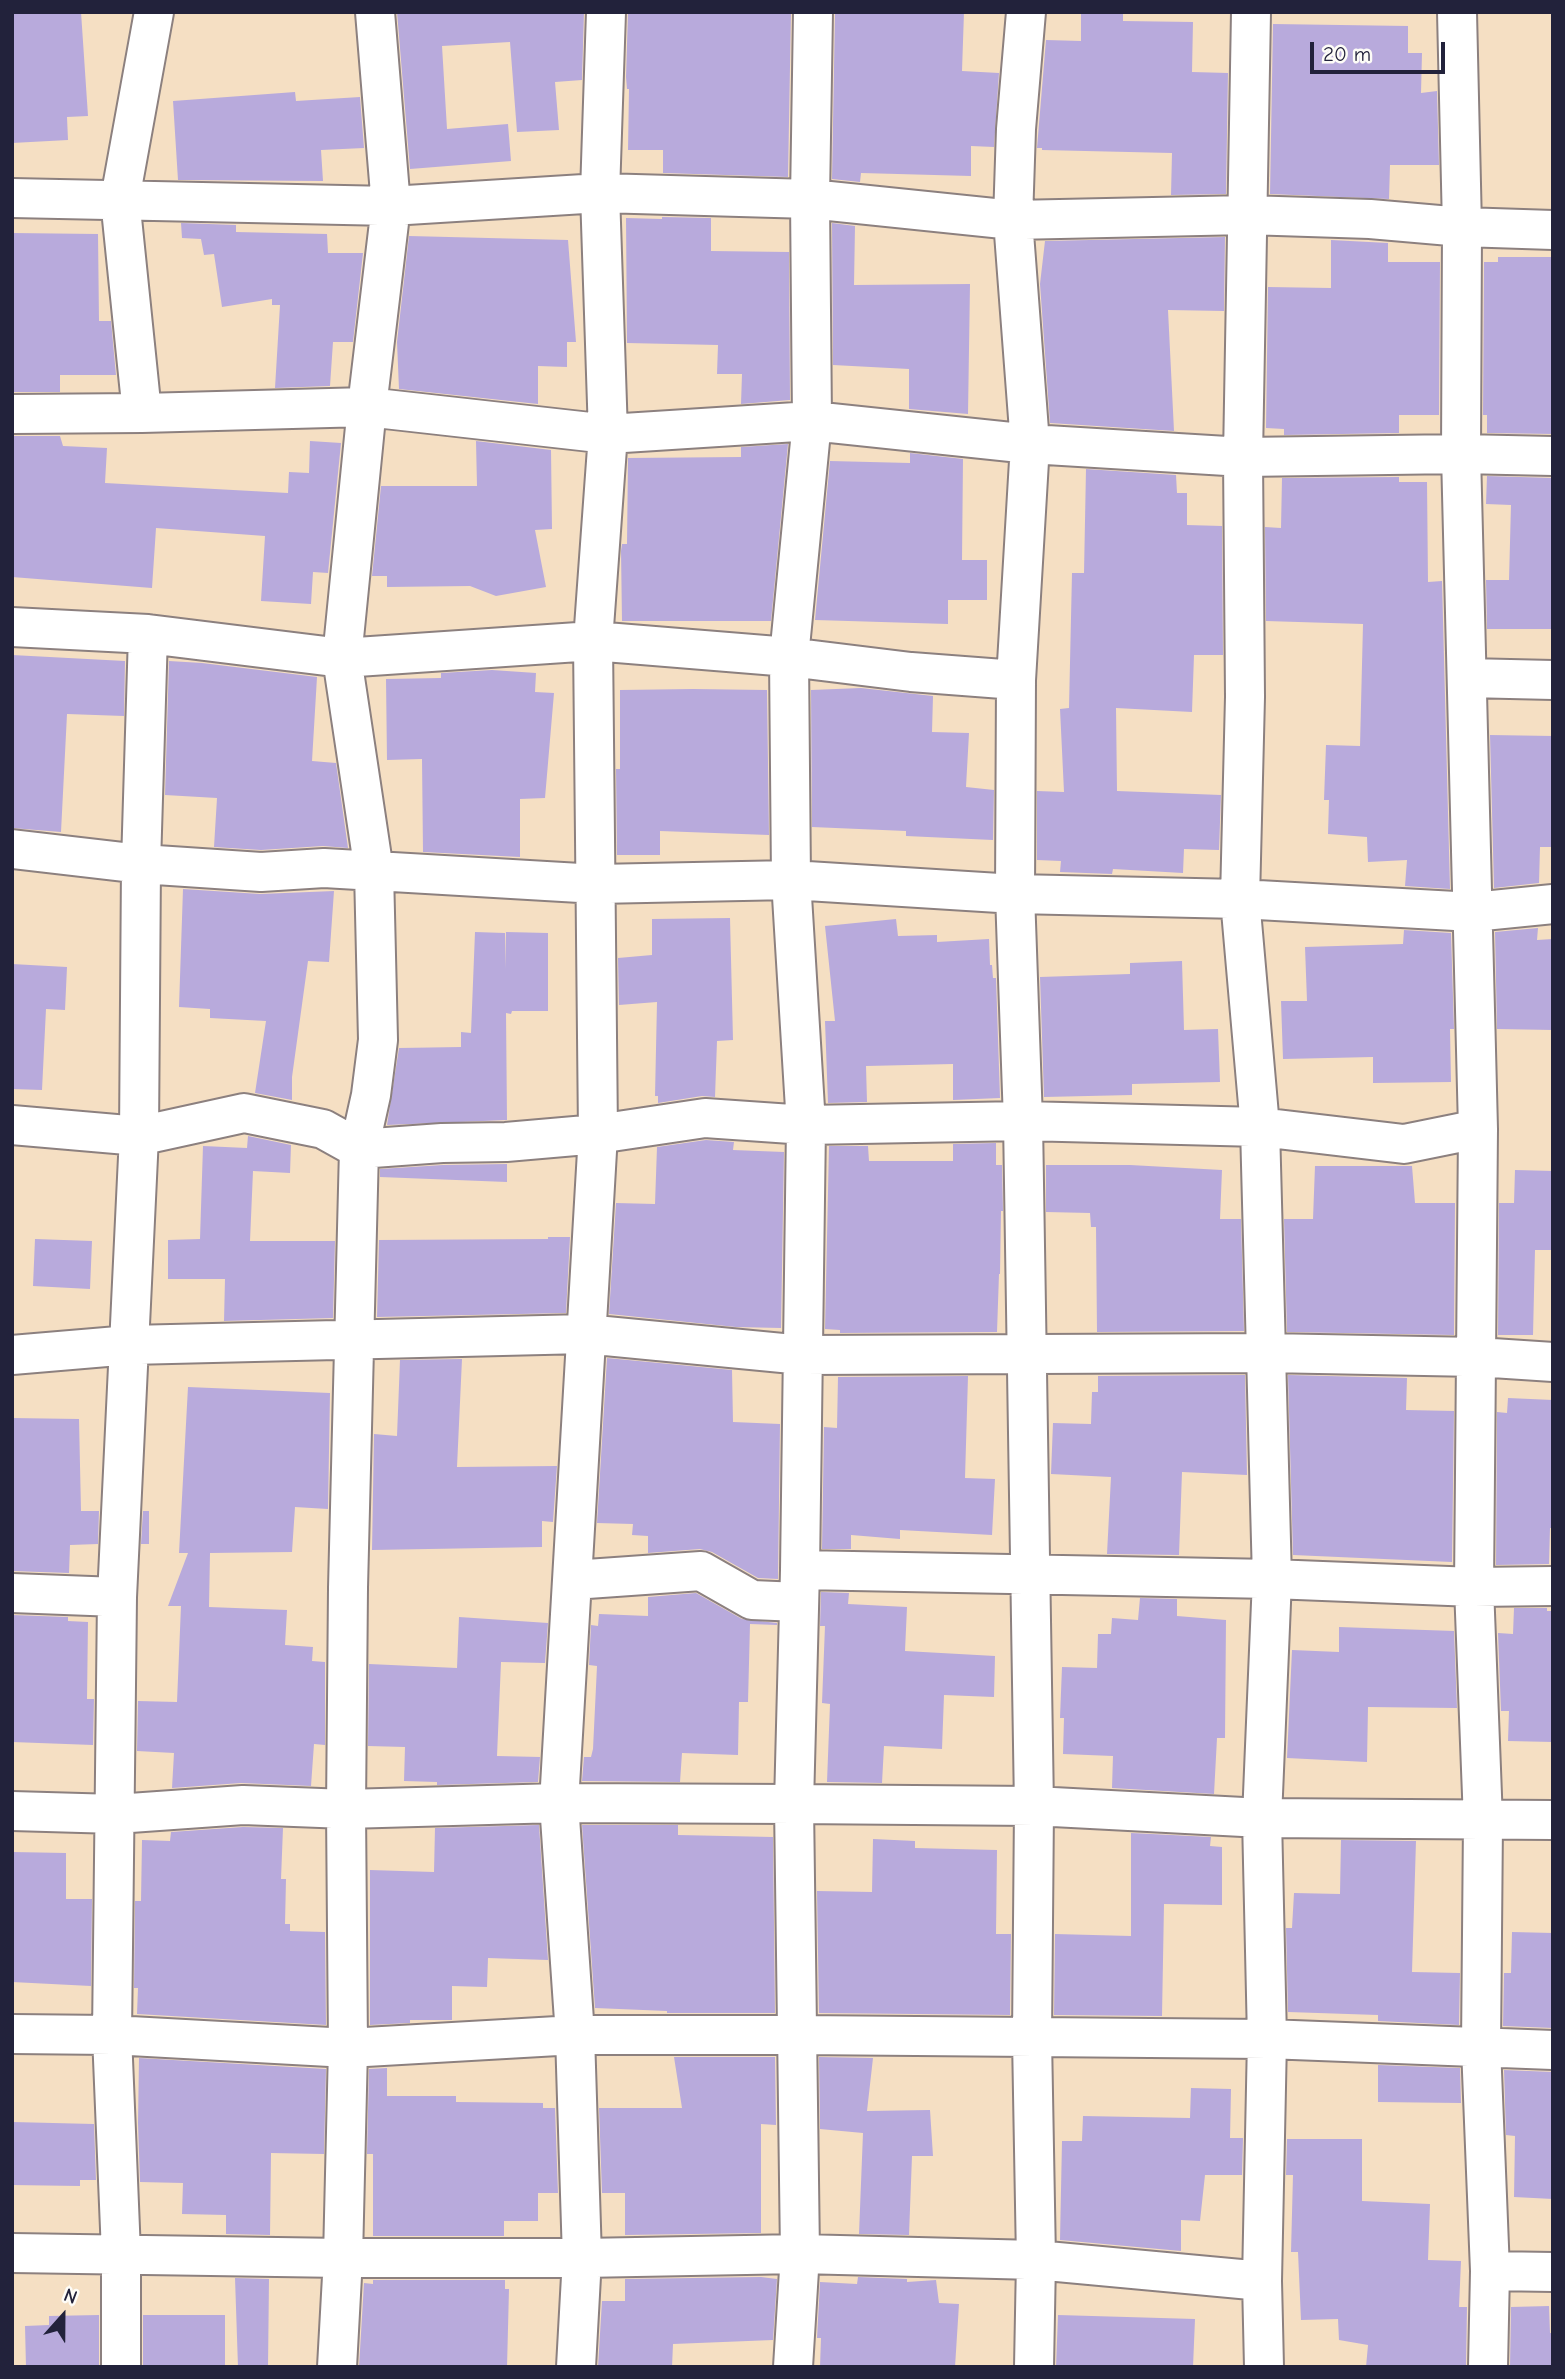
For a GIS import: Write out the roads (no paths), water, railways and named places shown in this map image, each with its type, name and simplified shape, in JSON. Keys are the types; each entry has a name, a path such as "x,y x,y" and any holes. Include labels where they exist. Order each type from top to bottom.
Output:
{"street":[{"path":"142,413 120,199 154,12"},
{"path":"337,2367 343,2258 348,2048 348,1588 359,1149 371,1095 378,1040 374,871 342,658 367,407 391,206 375,12"},
{"path":"576,2367 582,2258 575,2035 559,1803 598,1134 593,641 608,434 600,193 606,12"},
{"path":"793,2367 800,2253 794,1804 806,1125 791,880 789,657 811,421 813,12"},
{"path":"1026,12 1016,129 1013,220 1030,444 1016,680 1015,894 1028,1355 1034,1806 1034,2367"},
{"path":"1251,12 1243,457 1245,697 1240,899 1261,1127 1272,1579 1262,1818 1267,2039 1262,2281 1264,2367"},
{"path":"1457,12 1462,227 1461,454 1478,1129 1474,1587 1483,1821 1481,2047 1490,2271 1488,2367"},
{"path":"12,198 391,206 600,193 810,199 1013,220 1247,215 1553,230"},
{"path":"12,414 367,407 608,434 811,421 1030,444 1243,457 1461,454 1553,456"},
{"path":"12,627 148,634 342,658 593,641 1016,680"},
{"path":"121,2367 121,2253 112,2035 117,1597 139,1136 141,864 148,634"},
{"path":"1467,678 1553,680"},
{"path":"12,849 141,864 261,872 324,868 597,884 791,880 1015,894 1240,899 1473,912 1553,904"},
{"path":"12,1125 139,1136 244,1113 323,1129 359,1149 506,1142 598,1134 705,1118 806,1125 1023,1121 1261,1127 1404,1144 1478,1129"},
{"path":"12,1355 130,1345 585,1334 803,1355 1266,1353 1477,1357 1553,1362"},
{"path":"573,1580 701,1571 752,1600 799,1586 1031,1574 1474,1587 1553,1586"},
{"path":"12,1593 117,1597"},
{"path":"12,1811 116,1814 243,1805 346,1809 559,1803 794,1804 1034,1806 1262,1818 1553,1820"},
{"path":"12,2034 112,2035 348,2048 575,2035 799,2035 1267,2039 1553,2050"},
{"path":"12,2253 582,2258 800,2253 1036,2260 1262,2281"},
{"path":"1490,2271 1553,2272"}]}
